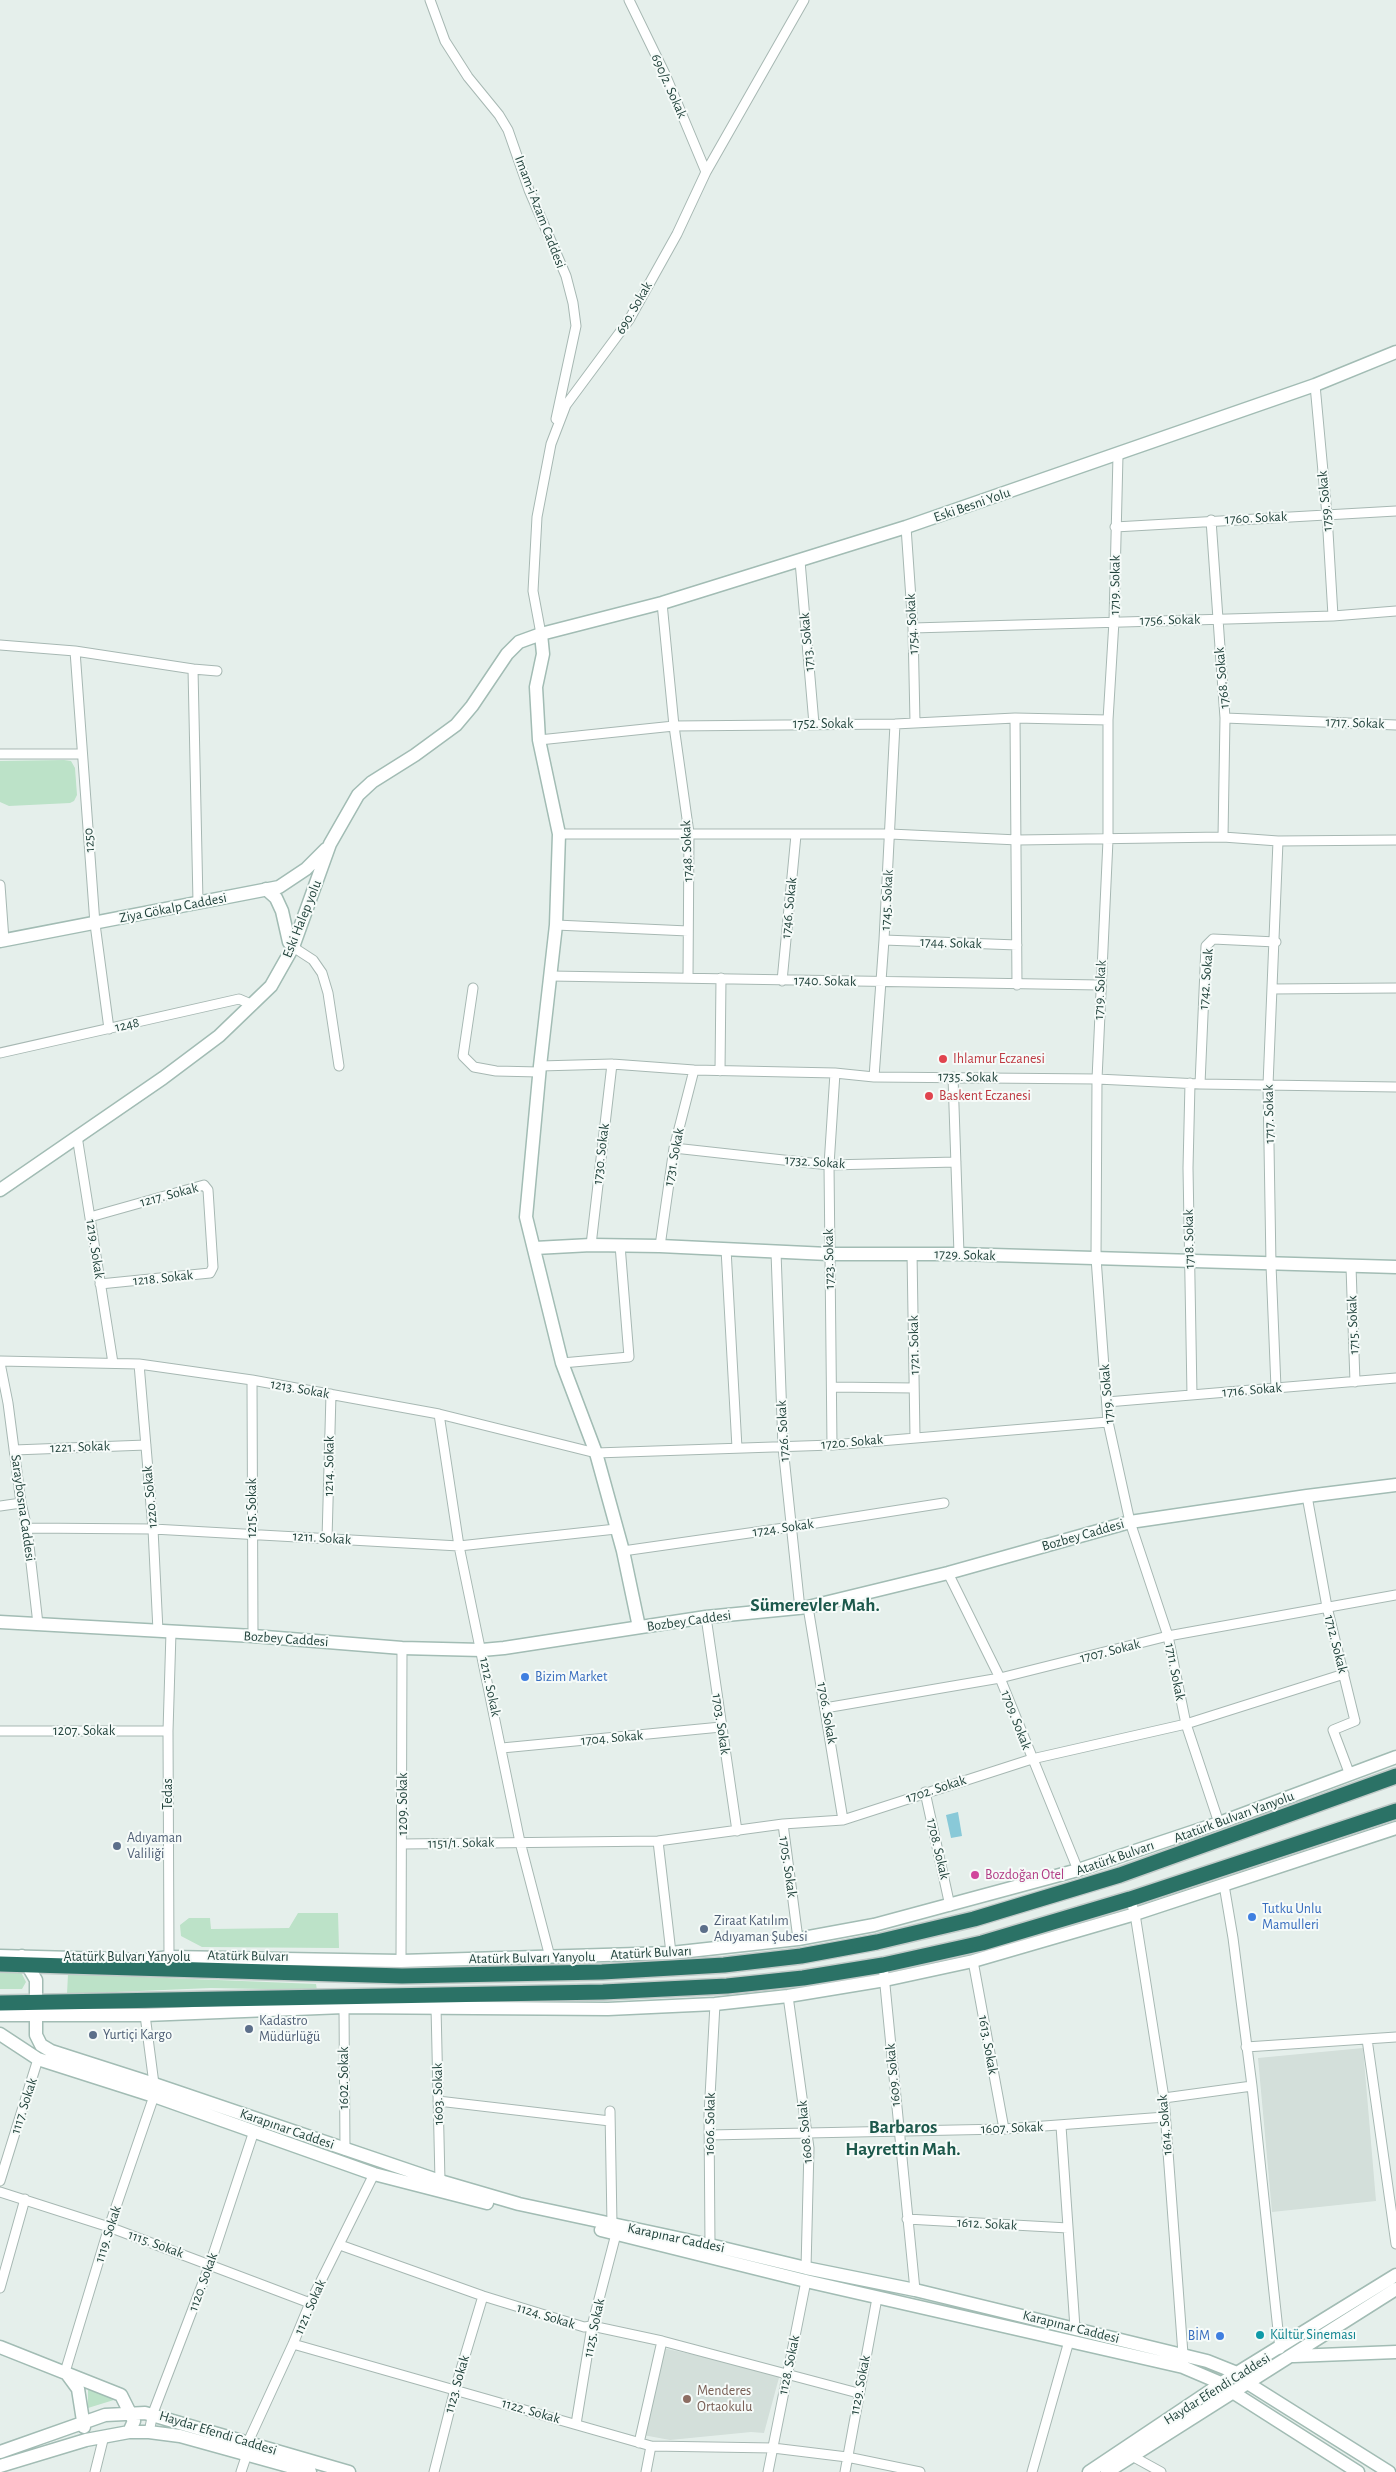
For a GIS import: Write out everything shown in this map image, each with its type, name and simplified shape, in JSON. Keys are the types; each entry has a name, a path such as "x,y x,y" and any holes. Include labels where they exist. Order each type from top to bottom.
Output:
{"highway":[{"name":"Atatürk Bulvarı","path":"0,1964 25,1960 215,1972 402,1976 602,1972 724,1965 801,1956 877,1942 993,1914 1120,1875 1396,1776"},
{"path":"0,2003 36,2008 500,1992 603,1992 727,1986 804,1978 884,1973 1130,1899 1253,1867 1396,1811"}],"street":[{"name":"Imam-i Azam Caddesi","path":"430,0 445,41 468,77 499,115 508,130 529,190 568,285 576,326 551,444"},
{"name":"690/2. Sokak","path":"629,0 665,74 706,172"},
{"name":"690. Sokak","path":"541,634 533,591 537,517 551,444 566,405 629,320 677,234 706,172 804,0"},
{"name":"Eski Besni Yolu","path":"541,634 662,603 906,527 1315,386 1396,352"},
{"name":"1759. Sokak","path":"1315,386 1334,616"},
{"name":"1719. Sokak","path":"1118,455 1114,621 1108,720 1108,840 1097,1079 1096,1258 1108,1422 1130,1522"},
{"name":"1760. Sokak","path":"1115,527 1211,520 1396,511"},
{"name":"1768. Sokak","path":"1211,520 1225,718 1223,837"},
{"name":"1754. Sokak","path":"906,527 913,628 915,722"},
{"name":"1713. Sokak","path":"800,561 814,724"},
{"name":"1748. Sokak","path":"662,603 674,726 689,833 688,977"},
{"name":"1756. Sokak","path":"913,628 1334,616 1396,611"},
{"path":"541,634 543,654 536,688 539,740 560,834 556,925 539,1069 526,1217 562,1362 596,1453 623,1550 639,1628"},
{"name":"Eski Halep yolu","path":"0,1190 163,1078 219,1036 253,1005 271,986 293,947 330,844 358,795 372,782 415,755 456,725 472,706 507,654 519,642 541,634"},
{"path":"0,645 74,651 216,671"},
{"name":"1250","path":"74,651 95,924 108,1029"},
{"path":"193,669 198,902"},
{"path":"1016,718 1018,840 1017,984"},
{"name":"1752. Sokak","path":"539,740 674,726 895,724 1016,718 1108,720"},
{"name":"1717. Sokak","path":"1225,718 1396,725"},
{"name":"1745. Sokak","path":"874,1076 884,940 895,724"},
{"path":"0,754 82,754"},
{"path":"560,834 890,834 1018,840 1223,837 1278,840 1396,840"},
{"name":"1746. Sokak","path":"782,981 796,835"},
{"name":"1717. Sokak","path":"1276,1388 1271,1265 1268,1085 1276,942 1278,840"},
{"name":"Ziya Gökalp Caddesi","path":"2,940 95,924 279,887 306,869 330,844"},
{"path":"0,884 2,940"},
{"path":"266,889 279,904 289,942 293,947 313,960 322,973 328,993 339,1066"},
{"path":"556,925 688,930"},
{"name":"1742. Sokak","path":"1200,1084 1206,946 1213,939 1276,942"},
{"name":"1744. Sokak","path":"884,940 1017,945"},
{"name":"1740. Sokak","path":"550,976 1100,985"},
{"path":"720,1071 721,978"},
{"name":"1735. Sokak","path":"473,988 463,1056 474,1067 496,1070 612,1064 694,1070 835,1073 874,1076 1097,1079 1200,1084 1396,1087"},
{"path":"1272,989 1396,988"},
{"name":"1248","path":"0,1052 239,999 253,1005"},
{"name":"1730. Sokak","path":"591,1245 612,1064"},
{"name":"1731. Sokak","path":"660,1246 674,1148 694,1070"},
{"name":"1723. Sokak","path":"832,1445 828,1254 829,1165 835,1073"},
{"path":"953,1077 959,1254"},
{"name":"1718. Sokak","path":"1190,1083 1188,1168 1192,1395"},
{"name":"1219. Sokak","path":"77,1136 113,1362"},
{"name":"1732. Sokak","path":"674,1148 829,1165 956,1162"},
{"name":"1217. Sokak","path":"90,1217 204,1185 208,1190 210,1229"},
{"name":"1218. Sokak","path":"100,1284 210,1273 213,1267 210,1229"},
{"path":"562,1362 629,1358 620,1245"},
{"name":"1729. Sokak","path":"535,1248 620,1245 828,1254 959,1254 1271,1265 1396,1267"},
{"path":"726,1249 736,1448"},
{"name":"1726. Sokak","path":"776,1252 783,1447 791,1527 804,1608"},
{"name":"1721. Sokak","path":"912,1253 916,1437"},
{"name":"1715. Sokak","path":"1351,1267 1355,1382"},
{"name":"1213. Sokak","path":"0,1362 113,1362 252,1380 439,1414 596,1453"},
{"name":"Saraybosna Caddesi","path":"0,1362 8,1403 21,1503 27,1528 38,1624"},
{"name":"1220. Sokak","path":"139,1364 153,1529 158,1631"},
{"name":"1716. Sokak","path":"1108,1402 1396,1378"},
{"name":"1215. Sokak","path":"252,1380 251,1534 253,1636"},
{"path":"832,1387 914,1388"},
{"name":"1214. Sokak","path":"326,1539 331,1394"},
{"name":"1212. Sokak","path":"439,1414 459,1546 482,1650 520,1842 550,1957"},
{"name":"1720. Sokak","path":"596,1453 832,1445 1108,1422"},
{"name":"1221. Sokak","path":"14,1450 146,1444"},
{"name":"Bozbey Caddesi","path":"0,1622 253,1636 402,1648 482,1650 639,1628 706,1616 804,1608 948,1572 1130,1522 1396,1485"},
{"name":"1712. Sokak","path":"1308,1496 1327,1607 1355,1721 1333,1730 1350,1775"},
{"path":"0,1506 21,1503"},
{"name":"1724. Sokak","path":"623,1550 791,1527 944,1503"},
{"name":"1711. Sokak","path":"1130,1522 1168,1636 1186,1724 1219,1824"},
{"name":"1211. Sokak","path":"27,1528 153,1529 459,1546 616,1529"},
{"name":"1709. Sokak","path":"948,1572 1000,1678 1078,1870"},
{"name":"1707. Sokak","path":"825,1708 1000,1678 1168,1636 1396,1595"},
{"name":"1706. Sokak","path":"804,1608 825,1708 843,1820"},
{"name":"1703. Sokak","path":"706,1616 737,1831"},
{"name":"Tedas","path":"169,1956 168,1731 171,1632"},
{"name":"1209. Sokak","path":"402,1648 402,1961"},
{"name":"1702. Sokak","path":"520,1842 658,1841 783,1824 843,1820 1032,1759 1186,1724 1344,1674"},
{"name":"1704. Sokak","path":"502,1748 721,1727"},
{"name":"1207. Sokak","path":"0,1731 168,1731"},
{"name":"Atatürk Bulvarı Yanyolu","path":"0,1956 25,1960 147,1960 169,1956 402,1961 671,1953 798,1939 874,1925 1078,1870 1219,1824 1396,1757"},
{"name":"1708. Sokak","path":"925,1792 950,1906"},
{"name":"1705. Sokak","path":"783,1824 798,1939"},
{"path":"0,2015 36,2008 145,2015 344,2007 403,2009 436,2006 608,2009 715,2004 788,1996 884,1973 973,1961 1135,1914 1224,1885 1253,1867 1396,1828"},
{"path":"658,1841 671,1953"},
{"name":"1151/1. Sokak","path":"403,1844 520,1842"},
{"path":"1224,1885 1233,1938 1252,2086 1280,2349"},
{"name":"1614. Sokak","path":"1130,1899 1135,1914 1164,2098 1183,2354"},
{"name":"Karapınar Caddesi","path":"25,1960 36,1980 37,2038 46,2049 254,2131 374,2174 806,2275 914,2290 1183,2354 1237,2373 1249,2384 1389,2472"},
{"name":"1613. Sokak","path":"973,1961 1004,2129"},
{"name":"1609. Sokak","path":"884,1973 914,2290"},
{"name":"1608. Sokak","path":"788,1996 807,2133 806,2275"},
{"name":"1606. Sokak","path":"710,2245 709,2136 715,2004"},
{"name":"1603. Sokak","path":"436,2006 440,2181"},
{"name":"1602. Sokak","path":"344,2007 345,2150"},
{"path":"145,2015 154,2090"},
{"name":"Karapınar Caddesi","path":"0,2034 38,2059 154,2090 440,2181 519,2204 614,2229 710,2245 877,2298 1183,2367 1223,2384 1234,2393 1358,2472"},
{"path":"1246,2047 1396,2037"},
{"path":"1367,2039 1396,2244"},
{"name":"1117. Sokak","path":"0,2181 38,2059"},
{"path":"1164,2098 1252,2086"},
{"name":"1119. Sokak","path":"65,2372 154,2090"},
{"path":"438,2101 610,2120"},
{"name":"1125. Sokak","path":"576,2424 592,2326 614,2229 610,2111"},
{"name":"1607. Sokak","path":"709,2136 1004,2129 1165,2117"},
{"path":"1060,2126 1075,2328"},
{"name":"1120. Sokak","path":"149,2432 153,2413 210,2264 254,2131"},
{"name":"1121. Sokak","path":"241,2472 248,2448 310,2303 374,2174"},
{"name":"1115. Sokak","path":"0,2192 210,2264 310,2303"},
{"path":"0,2288 25,2199"},
{"name":"1612. Sokak","path":"907,2219 1068,2228"},
{"name":"1124. Sokak","path":"340,2245 483,2296 584,2327 592,2326 662,2341 858,2393"},
{"name":"1128. Sokak","path":"768,2472 806,2275"},
{"name":"Haydar Efendi Caddesi","path":"1089,2472 1237,2373 1280,2349 1396,2275"},
{"name":"Haydar Efendi Caddesi","path":"1107,2472 1249,2384 1396,2289"},
{"name":"1123. Sokak","path":"434,2472 455,2389 483,2296"},
{"name":"1129. Sokak","path":"845,2472 858,2393 877,2298"},
{"path":"639,2443 662,2341"},
{"path":"1032,2472 1069,2341"},
{"name":"1122. Sokak","path":"293,2344 651,2446 773,2448"},
{"path":"0,2347 121,2395 132,2412 134,2421 129,2432"},
{"path":"1292,2356 1396,2352"},
{"path":"65,2372 78,2389 86,2440"},
{"name":"Haydar Efendi Caddesi","path":"1,2451 105,2415 132,2412 153,2413 310,2472"},
{"name":"Haydar Efendi Caddesi","path":"0,2466 86,2440 129,2432 149,2432 248,2448 349,2472"},
{"path":"95,2472 104,2436"},
{"path":"646,2472 651,2446"},
{"path":"773,2448 847,2457 920,2472"},
{"path":"1132,2456 1160,2472"}],"shaded area":[{"path":"1363,2048 1376,2201 1272,2212 1258,2058"},
{"name":"Menderes Ortaokulu","path":"663,2348 780,2374 764,2433 751,2432 670,2440 643,2435"}],"green space":[{"path":"0,761 71,761 75,768 77,795 74,801 70,803 9,806 0,802"},
{"path":"298,1913 338,1913 339,1948 202,1947 181,1936 180,1925 189,1918 210,1918 211,1929 289,1928"},
{"path":"0,1971 21,1972 26,1982 22,1989 0,1989"},
{"path":"68,1974 316,1984 317,1990 211,1988 67,1994"},
{"path":"88,2388 117,2399 88,2408"}],"water":[{"path":"958,1812 962,1836 951,1838 946,1815"}],"place":[{"name":"Ihlamur Eczanesi","path":"943,1059"},
{"name":"Baskent Eczanesi","path":"929,1096"},
{"name":"Bizim Market","path":"525,1677"},
{"name":"Adıyaman Valiliği","path":"117,1846"},
{"name":"Bozdoğan Otel","path":"975,1875"},
{"name":"Tutku Unlu Mamulleri","path":"1252,1917"},
{"name":"Ziraat Katılım Adıyaman Şubesi","path":"704,1929"},
{"name":"Kadastro Müdürlüğü","path":"249,2029"},
{"name":"Yurtiçi Kargo","path":"93,2035"},
{"name":"Kültür Sineması","path":"1260,2335"},
{"name":"BİM","path":"1220,2336"},
{"name":"Menderes Ortaokulu","path":"687,2399"}],"district":[{"name":"Sümerevler Mah.","path":"815,1605"},
{"name":"Barbaros Hayrettin Mah.","path":"903,2138"}]}
